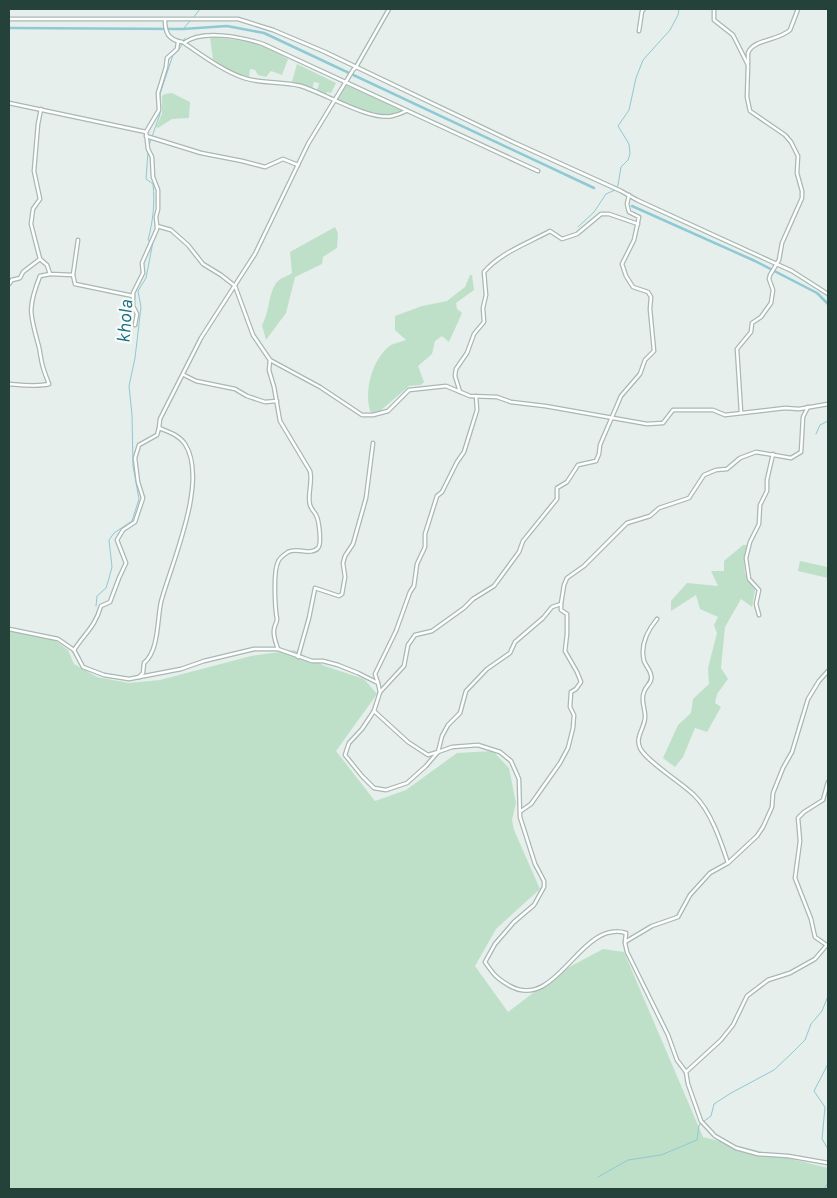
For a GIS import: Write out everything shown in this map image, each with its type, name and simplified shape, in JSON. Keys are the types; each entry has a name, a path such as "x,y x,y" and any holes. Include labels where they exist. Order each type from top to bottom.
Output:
{"street":[{"path":"74,650 92,629 101,606 110,602 126,563 117,540 123,530 135,522 143,498 134,458 139,445 157,435 160,419 202,338 255,254 308,144 334,99 356,67 389,9"},
{"path":"639,31 642,11 644,9"},
{"path":"714,9 714,20 733,35 748,65"},
{"path":"741,412 738,349 751,332 752,323 761,317 771,303 770,275 779,260 782,243 802,198 802,191 796,173 798,156 791,142 785,135 750,111 746,97 748,53 749,49 761,41 775,39 790,30 798,9"},
{"path":"9,20 238,20 273,30 792,271 828,294"},
{"path":"136,325 133,293 143,273 142,263 157,229 158,190 153,178 152,157 148,149 146,132 159,110 158,93 166,67 166,58 177,49 180,42 171,38 166,32 165,20"},
{"path":"406,111 390,117 355,108 303,87 287,83 264,82 244,78 229,71 184,42 192,37 225,36 248,39 282,51 406,111 538,171"},
{"path":"9,103 146,132"},
{"path":"41,109 34,171 40,199 33,209 31,224 40,259 47,265 50,274"},
{"path":"146,136 200,153 264,167 283,160 298,165"},
{"path":"561,604 552,607 543,618 515,642 510,653 487,668 466,691 460,713 448,725 442,736 438,752 407,783 386,790 374,788 357,771 345,755 348,744 362,729 374,711 380,692 404,666 408,645 415,635 432,631 458,613 473,599 494,586 519,552 523,541 557,498 557,488 567,482 578,465 596,461 600,446 621,396 640,374 644,360 654,351 650,309 651,297 648,292 633,288 622,264 634,240 639,217 629,212 627,204 629,195"},
{"path":"460,392 456,369 467,353 474,334 484,322 486,295 484,272 490,265 515,247 550,231 562,239 577,234 601,214 609,214 638,224"},
{"path":"157,226 171,230 188,245 204,264 235,286 253,335 270,360 320,387 362,415 373,415 388,411 409,390 446,386 470,396 497,397 511,402 546,406 647,424 663,423 673,410 713,410 725,415 828,404"},
{"path":"78,240 72,275 76,284 133,296"},
{"path":"9,284 12,280 20,278 28,267 40,259"},
{"path":"9,384 39,386 49,384 30,313 32,295 40,276 50,274 72,275"},
{"path":"270,360 269,370 280,421 310,470 310,503 316,515 320,539 317,549 288,552 278,562 274,586 277,620 274,639 278,649"},
{"path":"183,375 196,381 235,389 264,402 277,401"},
{"path":"380,692 375,674 396,632 410,592 414,586 417,564 425,547 425,534 437,496 442,492 464,452 477,410 476,396"},
{"path":"521,811 531,804 560,763 568,748 573,728 574,715 570,707 571,692 581,682 565,651 568,634 567,614 561,610 561,604 567,578 584,566 627,523 650,516 659,508 689,498 704,475 726,468 740,458 756,452 791,458 801,452 803,445 802,424 808,407"},
{"path":"138,678 143,673 144,663 148,659 158,629 162,602 186,526 193,480 191,461 185,444 172,433 159,428"},
{"path":"298,657 310,618 315,588 339,596 342,594 345,577 343,563 353,544 366,498 373,443"},
{"path":"759,615 756,604 759,590 750,579 746,558 750,542 759,524 760,505 767,491 767,480 773,454"},
{"path":"657,619 644,638 644,660 651,675 650,684 644,691 645,718 638,737 640,748 648,758 694,795 703,806 721,842 728,864"},
{"path":"9,629 58,639 74,650 83,666 104,675 129,679 181,669 204,660 254,649 278,649 312,662 338,665 358,672 378,683"},
{"path":"625,943 652,926 678,917 690,895 710,873 728,864 756,836 772,807 773,793 792,752 808,699 815,686 828,671"},
{"path":"374,711 419,750 428,755 452,746 478,745 500,752 511,761 515,768 519,779 520,817 535,864 544,881 544,887 534,905 514,922 495,944 485,962 496,978 518,990 529,991 545,984 562,972 570,961 598,936 618,930 626,932 625,943 627,952 635,972 668,1035 677,1060 686,1072 688,1084 701,1121 714,1136 736,1148 758,1154 788,1156 828,1163"},
{"path":"686,1072 721,1040 733,1025 747,996 768,980 790,973 815,959 827,946 815,936 811,919 795,878 800,841 798,818 823,800 828,782"}],"green space":[{"path":"210,37 232,39 259,45 278,53 288,59 282,75 271,71 266,77 258,75 255,70 250,69 249,78 236,74 213,60"},
{"path":"297,64 336,83 331,93 327,92 326,95 315,90 318,88 319,83 314,82 312,89 292,82"},
{"path":"346,85 404,111 390,116 367,111 337,100"},
{"path":"172,93 190,102 189,118 172,119 158,128 156,127 162,114 162,96"},
{"path":"335,227 338,233 337,248 323,257 322,264 295,277 286,313 266,340 262,325 265,320 272,290 280,280 292,273 290,252"},
{"path":"470,275 472,275 474,290 456,303 457,309 462,313 449,342 442,336 435,341 432,354 418,366 424,382 421,385 409,386 380,411 371,413 368,396 374,367 384,351 391,345 406,340 395,330 395,316 422,306 447,301 465,287"},
{"path":"743,545 747,545 744,561 745,573 755,590 752,607 741,599 725,627 721,668 728,679 717,694 715,703 721,707 707,732 695,728 683,757 675,767 663,758 678,725 691,713 693,699 709,684 708,668 717,633 714,625 718,617 700,609 696,595 671,611 671,601 687,583 718,586 711,571 724,571 724,561"},
{"path":"800,561 828,567 828,578 798,571"},
{"path":"9,630 48,635 68,650 74,664 97,677 129,683 160,680 251,656 294,650 325,666 364,679 377,694 336,751 375,801 406,790 457,753 493,751 509,768 516,803 512,820 514,830 540,889 496,929 475,966 508,1012 562,971 603,949 624,952 703,1137 828,1168 828,1189 9,1189"}],"waterway":[{"name":"khola","path":"193,18 200,9"},
{"path":"578,227 594,212 606,194 615,190 618,185 621,167 628,160 630,154 629,144 618,126 629,110 636,78 643,60 670,30 679,9"},
{"name":"khola","path":"183,29 190,21"},
{"path":"9,28 183,29 227,26 264,33 594,188"},
{"name":"khola","path":"148,148 160,114 160,94 173,55 179,50 185,38"},
{"name":"khola","path":"96,606 97,596 106,588 112,567 109,540 114,533 132,521 139,499 133,466 132,415 129,386 135,358 141,307 138,291 146,278 153,242 148,240 154,199 153,184 146,179 148,152"},
{"path":"632,206 755,261 817,293 828,304"},
{"path":"816,434 820,425 828,421"},
{"path":"598,1177 628,1160 661,1155 697,1140 699,1125 711,1116 714,1104 774,1070 805,1040 811,1024 822,1011 828,996"},
{"path":"828,1064 814,1091 825,1107 822,1139 828,1149"},
{"path":"824,1189 828,1183"}]}
